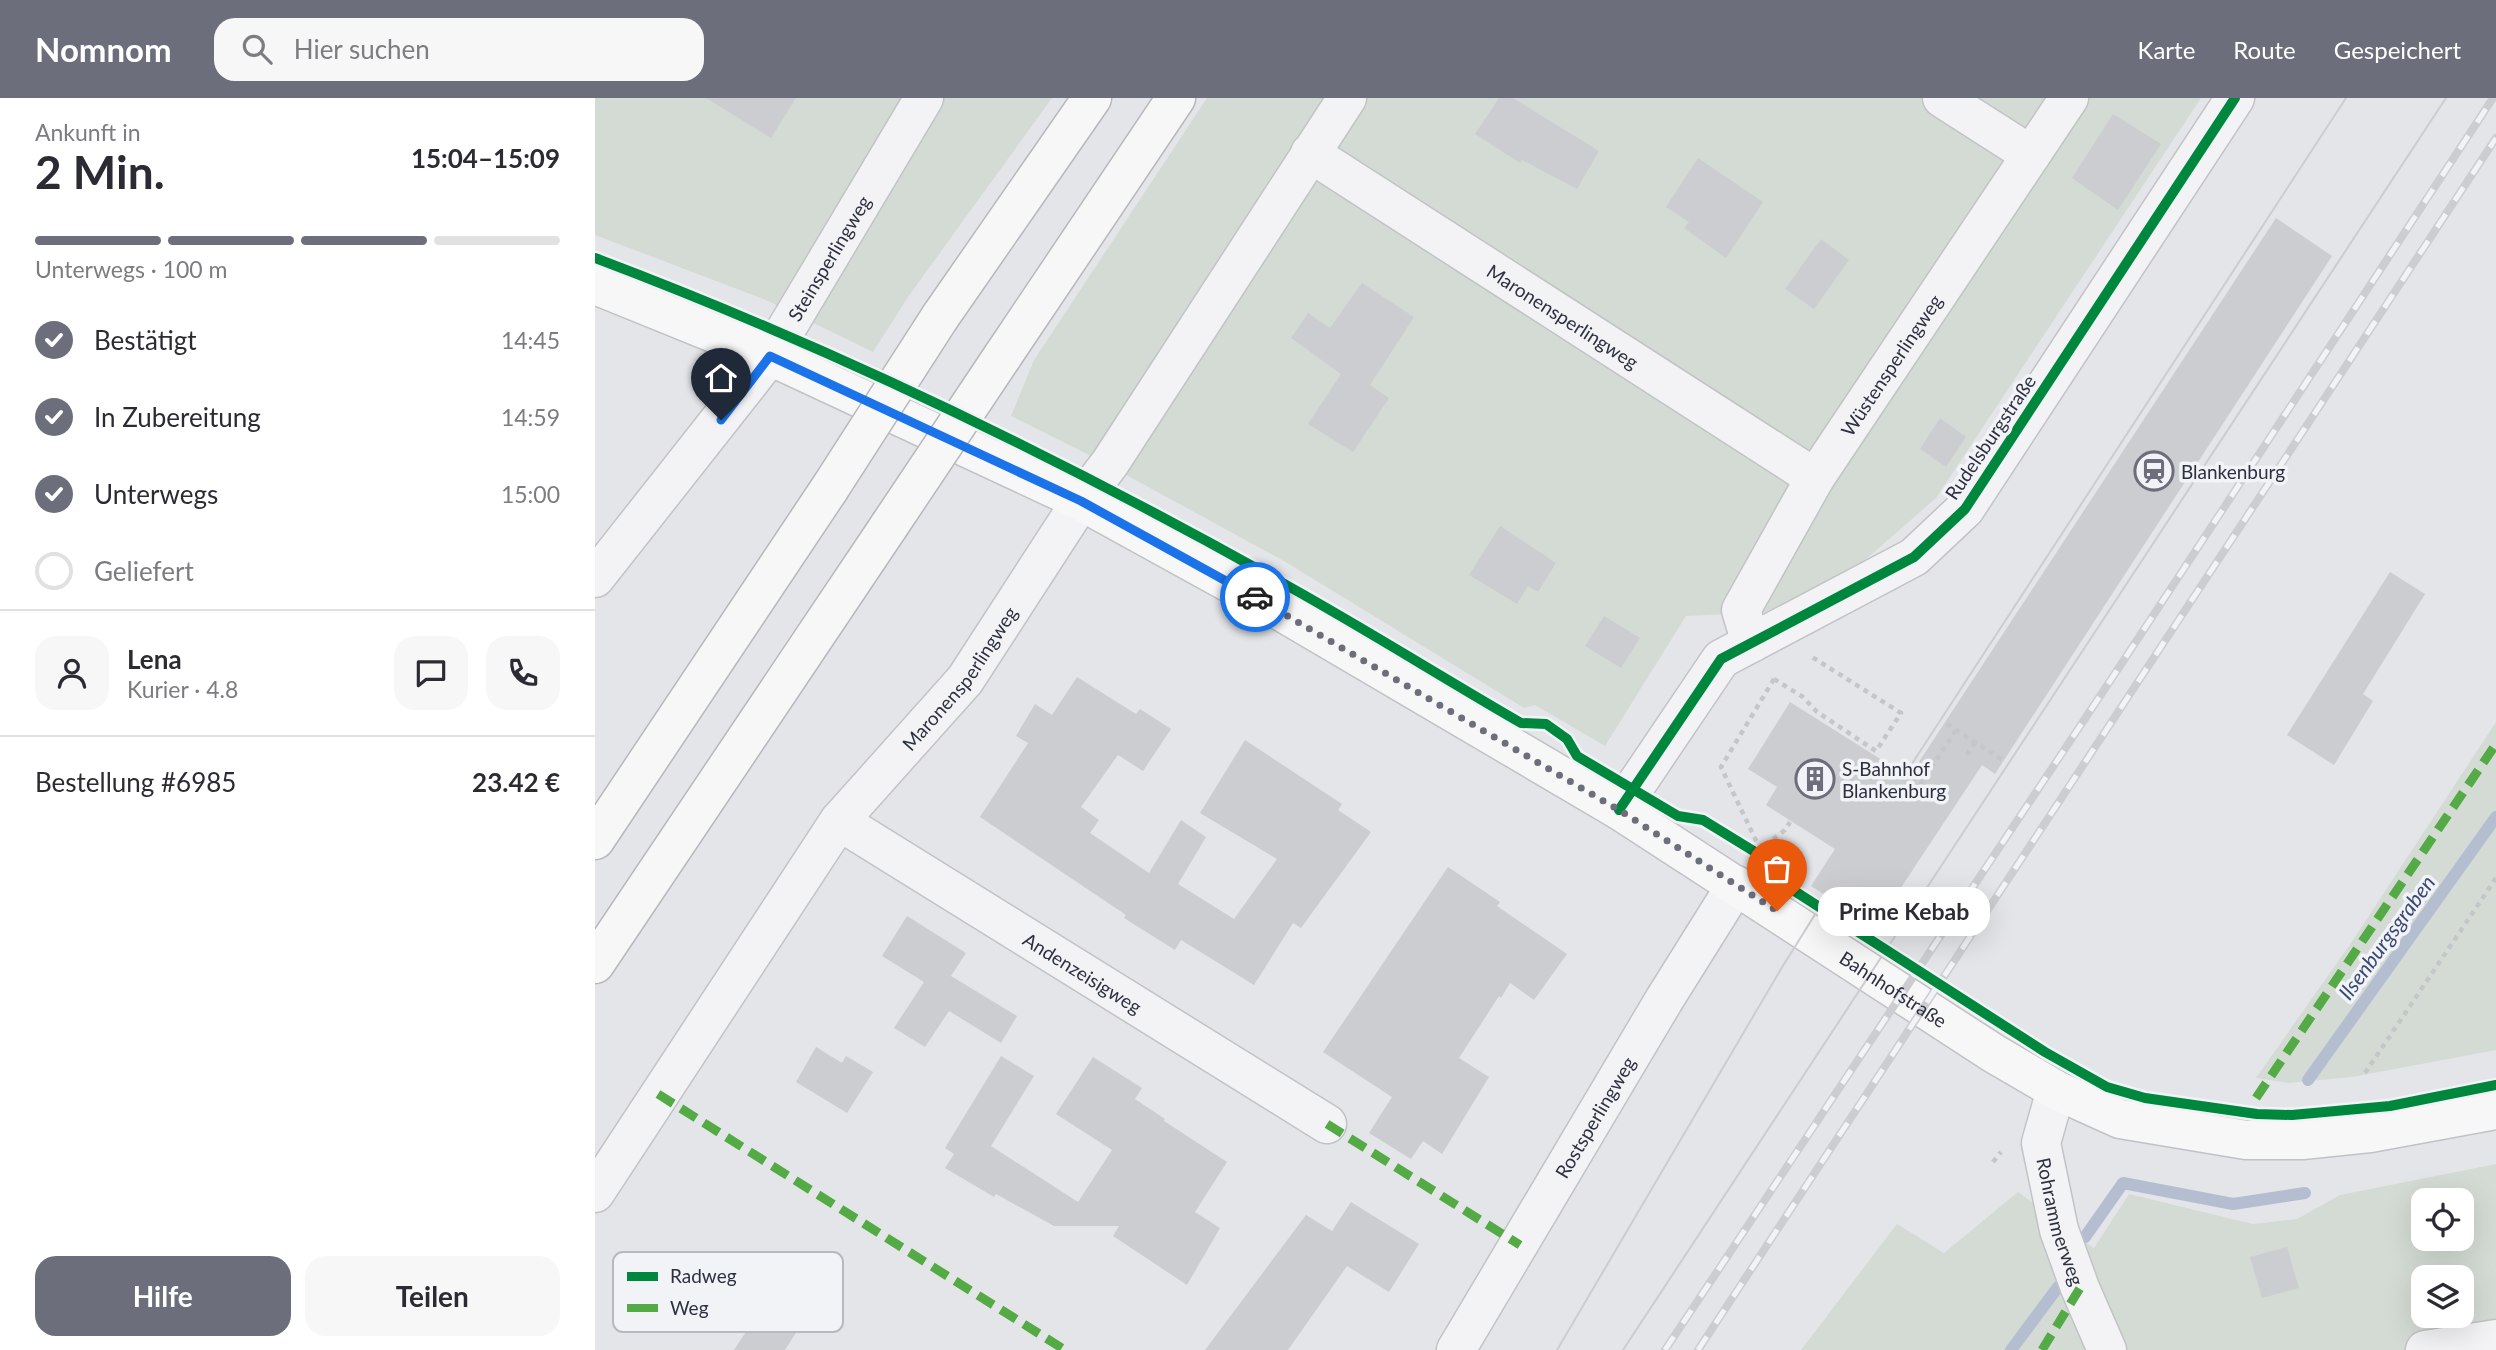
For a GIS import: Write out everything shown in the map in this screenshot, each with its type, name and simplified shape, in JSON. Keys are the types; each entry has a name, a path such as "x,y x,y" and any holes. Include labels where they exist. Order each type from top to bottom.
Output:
{"main road":[{"path":"595,840 830,488 940,317 1093,98"},
{"path":"595,964 1176,98"},
{"name":"Bahnhofstraße","path":"595,285 770,356 1081,501 1284,613 1619,810 1993,1053 2056,1090 2120,1119 2246,1140 2302,1140 2370,1133 2496,1110"}],"street":[{"name":"Steinsperlingweg","path":"595,578 770,356 924,98"},
{"name":"Maronensperlingweg","path":"595,1193 839,821 964,680 1081,501 1110,463 1347,98"},
{"path":"1943,98 2031,155"},
{"name":"Wüstensperlingweg","path":"1751,643 1741,610 1815,478 2069,98"},
{"name":"Rudelsburgstraße","path":"1619,810 1721,660 1914,557 1965,509 2235,98"},
{"name":"Maronensperlingweg","path":"1310,153 1815,478"},
{"name":"Andenzeisigweg","path":"839,821 1327,1124"},
{"name":"Rostsperlingweg","path":"1456,1350 1664,1000 1736,885"},
{"name":"Rohrammerweg","path":"2056,1090 2041,1143 2059,1230 2107,1350"},
{"path":"2425,1350 2496,1339"}],"path":[{"path":"1751,643 1774,679 1803,696 1817,712 1877,751 1901,713 1808,654"},
{"path":"1774,679 1721,766 1760,849 1785,830 1790,822"},
{"path":"1947,724 2004,761"},
{"path":"1909,801 1956,730"},
{"path":"1968,755 1975,742"},
{"path":"1749,848 1769,864"},
{"path":"2365,1073 2496,878"},
{"path":"1993,1163 2003,1150"}],"shaded area":[{"path":"595,98 1052,98 908,297 873,352 766,300 595,235"},
{"path":"1207,98 2201,98 1936,498 1864,561 1772,612 1686,616 1605,746 1535,705 1524,708 1284,561 1097,459 1011,416 1034,360"},
{"path":"2496,722 2496,1050 2352,1077 2289,1083 2256,1078 2353,940"},
{"path":"2496,1164 2496,1350 1801,1350 1897,1224 1944,1253 2018,1192 2094,1248 2129,1194 2253,1224 2297,1219 2340,1195"}],"building":[{"path":"706,98 796,98 771,138"},
{"path":"1499,98 1513,98 1599,151 1577,189 1522,160 1520,163 1475,134"},
{"path":"2113,114 2161,144 2118,210 2072,178"},
{"path":"1698,158 1763,202 1726,258 1684,228 1689,222 1666,207"},
{"path":"2276,218 2332,256 1995,774 1982,765 1875,927 1811,886 1835,849 1766,805 1777,787 1748,769 1790,702 1909,777"},
{"path":"1821,239 1849,260 1814,309 1785,289"},
{"path":"1362,283 1414,317 1370,385 1389,398 1353,452 1308,424 1341,374 1291,338 1308,313 1330,328"},
{"path":"1940,418 1966,437 1946,467 1920,449"},
{"path":"1500,526 1556,563 1538,592 1528,586 1517,604 1469,575"},
{"path":"2390,572 2425,594 2363,694 2373,701 2334,765 2287,735"},
{"path":"1604,616 1640,638 1621,668 1585,646"},
{"path":"1077,677 1136,714 1140,709 1171,729 1143,771 1118,755 1081,807 1099,820 1090,833 1149,873 1181,820 1206,837 1178,884 1234,919 1277,859 1200,813 1245,740 1342,804 1338,810 1371,832 1301,928 1293,923 1254,985 1181,940 1175,950 1124,918 1126,915 980,817 1028,743 1016,736 1035,704 1052,715"},
{"path":"1448,867 1500,902 1497,906 1567,954 1534,1000 1510,983 1501,998 1499,996 1459,1058 1489,1077 1442,1154 1423,1141 1411,1159 1369,1133 1392,1097 1323,1052"},
{"path":"907,916 966,953 951,976 1017,1016 1001,1043 949,1011 925,1047 894,1028 924,982 882,956"},
{"path":"816,1047 842,1063 846,1056 873,1072 847,1113 796,1082"},
{"path":"1001,1056 1034,1076 991,1146 1078,1202 1112,1150 1056,1114 1093,1057 1142,1088 1135,1099 1227,1162 1195,1212 1220,1228 1187,1285 1113,1236 1119,1226 1054,1226 996,1194 994,1197 945,1168 954,1154 945,1148"},
{"path":"1351,1202 1419,1244 1389,1292 1347,1266 1288,1350 1205,1350 1306,1215 1332,1231"},
{"path":"2287,1247 2299,1288 2262,1298 2250,1257"},
{"path":"746,1332 796,1332 785,1350 734,1350"}],"waterway":[{"name":"Ilsenburgsgraben","path":"2308,1080 2496,817"},
{"name":"Ilsenburgsgraben","path":"2085,1237 2123,1183 2233,1204 2305,1193"},
{"name":"Ilsenburgsgraben","path":"2011,1350 2058,1287"}],"tram line":[{"path":"1557,1350 1781,969 1844,868 2346,98"},
{"path":"1623,1350 2446,98"}],"railway":[{"path":"1665,1350 2116,672 2493,98"},
{"path":"1698,1350 2496,138"}],"marked path":[{"path":"2256,1098 2496,744"},
{"path":"658,1094 1065,1350"},
{"path":"1327,1124 1520,1245"},
{"path":"2042,1350 2080,1288"}],"cycle path":[{"path":"1619,810 1721,659 1914,557 1965,509 2235,98"},
{"path":"595,258 861,368 1034,451 1288,586 1521,723 1546,724 1567,739 1577,756 1678,816 1703,820 1760,855 1796,892 2045,1052 2107,1087 2145,1098 2257,1114 2292,1115 2390,1106 2496,1085"}],"way so far":[{"path":"1255,597 1619,810 1777,911"}],"place":[{"name":"Blankenburg","path":"2154,471"},
{"name":"S-Bahnhof Blankenburg","path":"1815,779"},
{"name":"Prime Kebab","path":"1777,911"}],"route":[{"path":"721,420 770,356 1081,501 1255,597"}]}
